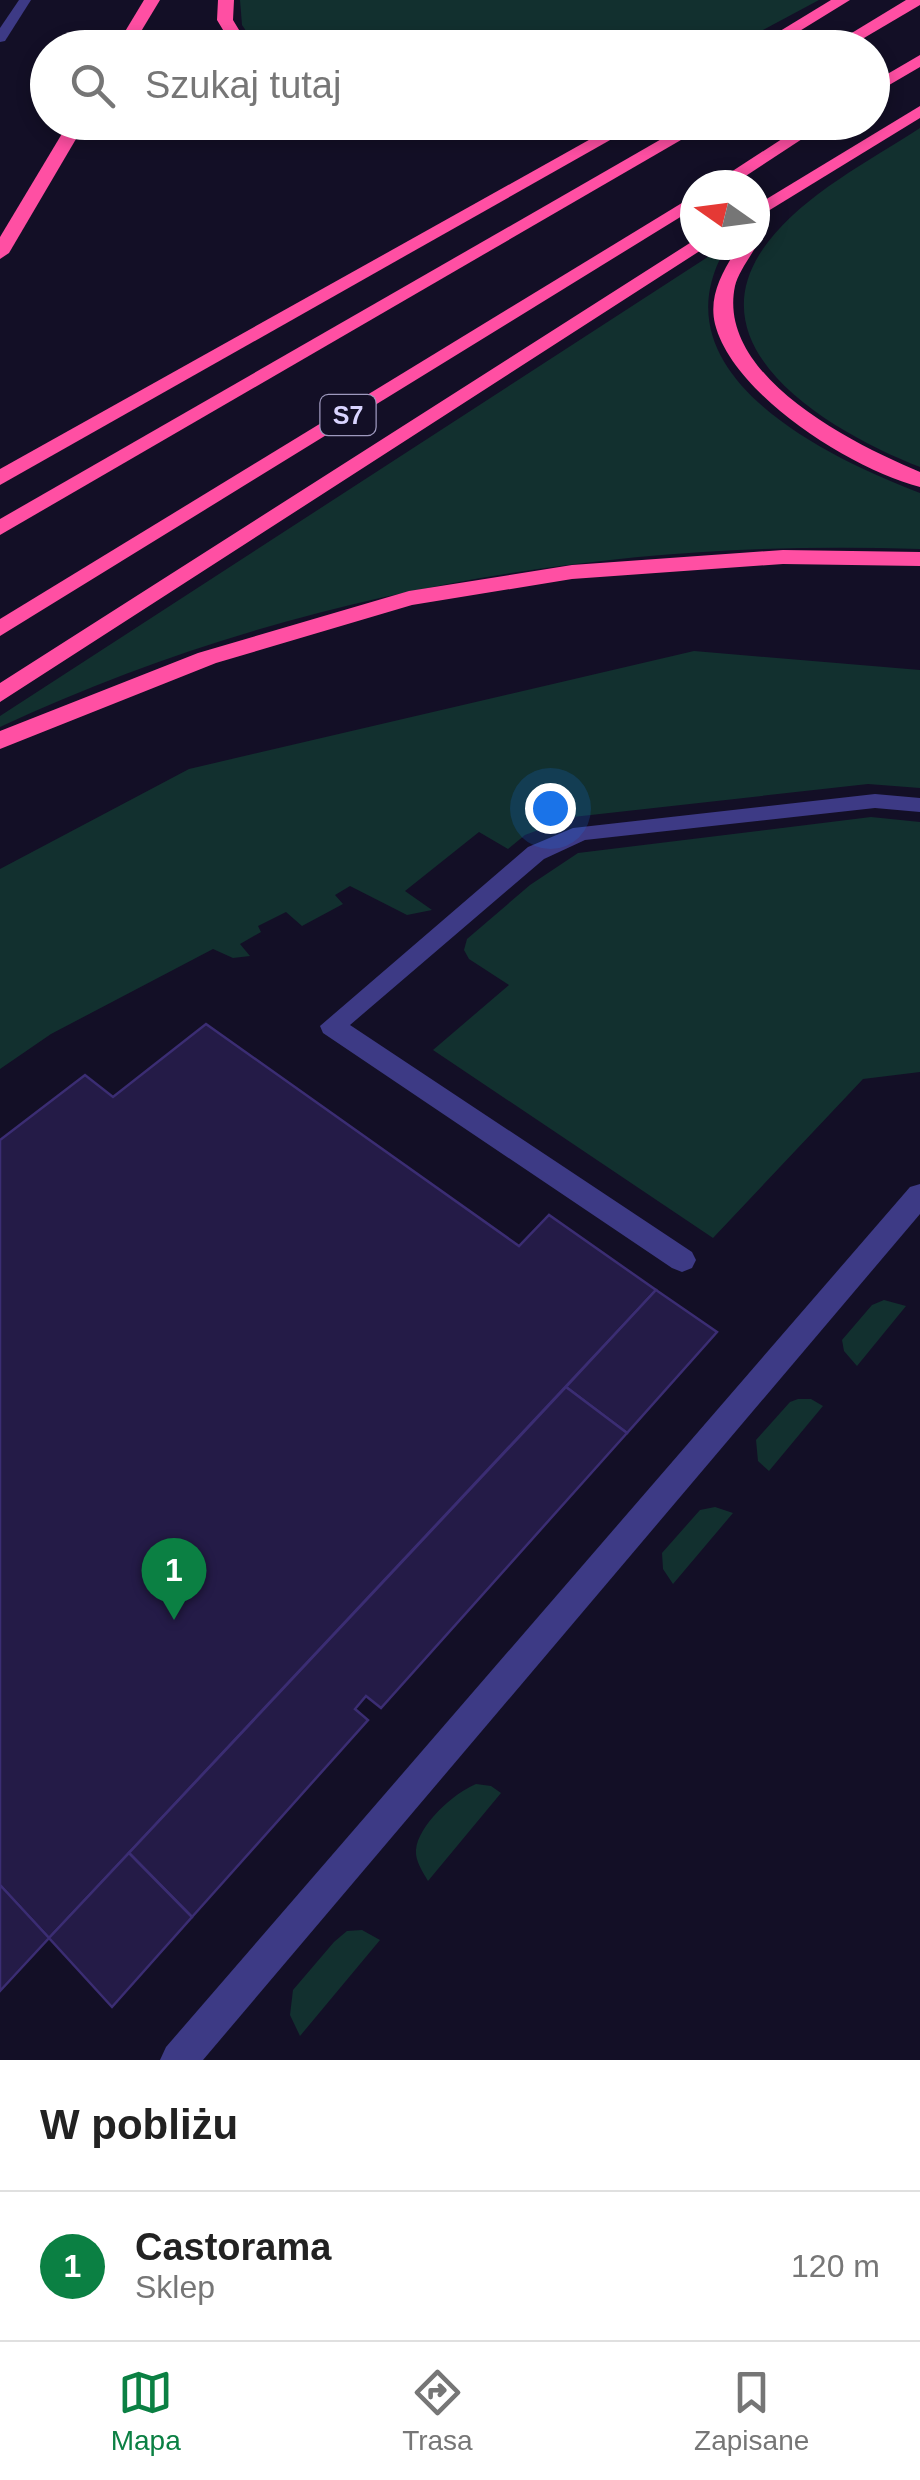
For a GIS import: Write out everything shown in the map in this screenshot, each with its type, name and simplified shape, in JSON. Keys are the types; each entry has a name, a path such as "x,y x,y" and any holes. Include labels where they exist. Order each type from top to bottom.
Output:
{"highway":[{"path":"134,30 152,0"},
{"path":"226,0 225,20 231,30"},
{"path":"791,30 842,0"},
{"path":"866,30 917,0"},
{"path":"890,79 920,60"},
{"path":"890,131 920,112"},
{"path":"0,253 67,140"},
{"path":"0,478 602,140"},
{"path":"0,528 673,140"},
{"path":"744,170 791,140"},
{"path":"770,206 876,140"},
{"path":"770,220 794,192"},
{"name":"S7","path":"0,629 680,209"},
{"path":"0,694 680,258"},
{"path":"738,260 725,294 726,319 746,366 798,418 844,447 920,480"},
{"path":"0,741 207,658 409,598 591,571 783,557 920,559"}],"street":[{"path":"0,38 26,0"},
{"path":"682,1260 332,1026 536,853 555,842 581,833 856,803 920,805"},
{"path":"179,2060 920,1195"}],"green space":[{"path":"240,0 819,0 763,30 245,30"},
{"path":"920,128 920,467 849,433 781,383 757,352 745,318 747,281 758,260 770,260 770,240 800,209 839,179"},
{"path":"703,260 721,260 709,297 713,337 732,374 762,406 800,434 841,458 920,493 920,549 684,553 566,565 450,584 334,609 221,641 109,680 0,727 0,716"},
{"path":"694,651 920,670 920,788 868,784 573,817 525,835 508,849 479,832 405,891 432,910 407,915 350,886 335,895 343,904 302,926 286,912 258,926 261,932 240,944 250,956 233,958 213,949 51,1034 0,1069 0,869 189,769"},
{"path":"871,817 920,822 920,1072 863,1079 713,1238 433,1050 509,985 469,959 464,950 467,939 530,885 578,853"},
{"path":"884,1300 906,1306 857,1366 844,1351 842,1340 872,1305"},
{"path":"811,1399 823,1406 769,1471 758,1461 756,1440 790,1402"},
{"path":"715,1507 733,1513 673,1584 663,1569 662,1553 700,1510"},
{"path":"476,1784 491,1786 501,1793 428,1881 416,1854 418,1840 448,1802"},
{"path":"362,1930 380,1940 300,2036 290,2015 293,1990 334,1942 347,1931"}],"building":[{"path":"206,1024 519,1246 549,1215 656,1290 49,1938 0,1885 0,1140 85,1075 113,1097"},
{"path":"656,1290 717,1332 627,1433 566,1387"},
{"path":"566,1387 627,1433 381,1708 366,1696 355,1709 368,1720 192,1917 129,1853"},
{"path":"129,1853 192,1917 112,2007 49,1938"},
{"path":"0,1885 49,1938 0,1991"}],"place":[{"name":"Castorama","path":"174,1620"}]}
